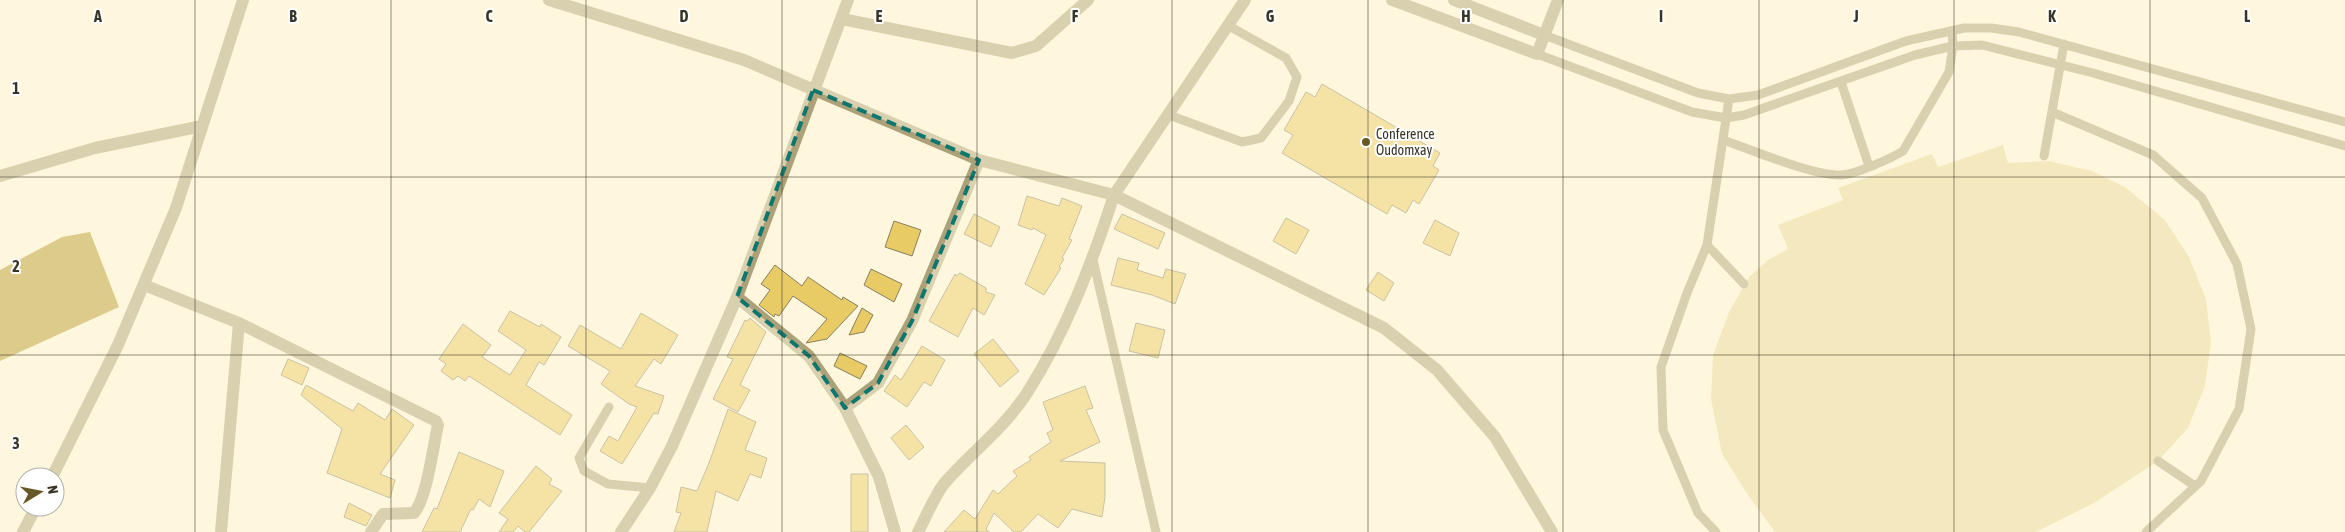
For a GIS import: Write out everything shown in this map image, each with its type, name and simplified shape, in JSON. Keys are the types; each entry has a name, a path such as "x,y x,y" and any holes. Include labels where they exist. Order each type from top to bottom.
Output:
{"street":[{"path":"57,467 118,345 176,208 243,0"},
{"path":"549,0 563,2 744,60 979,160 1114,195 1384,328 1437,370 1495,436 1552,532"},
{"path":"621,532 650,488 672,446 738,297 813,90 848,0"},
{"path":"842,19 1012,54 1036,46 1088,0"},
{"path":"1392,0 1537,54 1558,0"},
{"path":"1454,0 1544,35"},
{"path":"918,532 943,486 995,434 1027,393 1062,328 1093,260 1114,195 1229,26 1240,2"},
{"path":"0,176 95,148 202,126"},
{"path":"844,408 878,383 912,321 979,160"},
{"path":"144,286 239,323 436,421 438,426 423,495 418,508 414,513 383,514 371,532"},
{"path":"738,297 809,356 844,408 879,478 895,532"},
{"path":"221,532 239,323"},
{"path":"23,532 31,517"}],"lane":[{"path":"1169,115 1242,142 1261,138 1289,101 1298,77 1286,58 1229,26"},
{"path":"1544,35 1698,93 1729,99 1758,95 1906,41 1964,28 1991,28 2019,32 2345,122"},
{"path":"1723,140 1811,169 1840,175 1853,173 1892,158 1902,151 1949,72 1953,46 1952,31"},
{"path":"2044,156 2064,44"},
{"path":"1537,54 1692,112 1726,118 1744,115 1915,55 1953,46 1982,45 2059,64 2345,146"},
{"path":"1841,82 1869,166"},
{"path":"1716,532 1698,513 1663,430 1661,367 1687,293 1707,245 1729,99"},
{"path":"2052,112 2153,155 2202,198 2237,264 2251,329 2239,409 2201,480 2146,532"},
{"path":"1707,245 1744,284"},
{"path":"1093,260 1156,532"},
{"path":"610,407 578,458 584,471 608,484 650,488"},
{"path":"2158,462 2195,486"}],"highlighted area":[{"path":"813,90 979,160 912,321 878,383 845,408 809,356 737,297"}],"shaded area":[{"path":"2003,145 2008,163 2049,161 2092,171 2125,187 2165,220 2189,257 2206,299 2211,342 2205,386 2188,428 2158,461 2094,503 2036,532 1775,532 1748,495 1722,454 1711,399 1713,355 1729,312 1749,277 1768,260 1788,249 1778,225 1843,200 1838,188 1932,154 1938,167"},
{"path":"90,232 119,307 0,361 0,270 62,237"}],"building":[{"path":"1322,84 1440,153 1433,166 1439,170 1419,204 1413,200 1406,213 1392,205 1387,214 1282,153 1293,135 1284,130 1306,92 1315,97"},
{"path":"1027,196 1059,206 1062,198 1082,206 1069,239 1072,240 1062,258 1064,259 1059,267 1061,268 1044,295 1025,284 1046,235 1033,228 1032,230 1018,225"},
{"path":"974,214 1000,227 991,247 964,234"},
{"path":"1122,214 1165,233 1158,249 1114,229"},
{"path":"1286,218 1309,230 1296,254 1273,241"},
{"path":"1435,220 1459,233 1450,256 1423,243"},
{"path":"894,221 921,230 912,256 885,247"},
{"path":"1118,258 1139,263 1137,270 1163,278 1166,269 1186,274 1175,304 1152,295 1111,285"},
{"path":"775,265 802,286 808,277 842,300 843,297 858,306 827,339 806,343 827,319 793,296 779,316 775,314 774,317 759,305 770,290 761,284"},
{"path":"871,269 902,284 894,302 864,285"},
{"path":"1378,272 1394,283 1384,301 1366,290"},
{"path":"960,273 986,288 986,292 995,295 984,315 973,308 958,337 929,321 955,274 956,276"},
{"path":"862,308 873,315 864,332 849,335"},
{"path":"510,311 540,327 541,324 561,337 544,365 539,362 526,385 572,415 560,435 469,376 465,381 458,376 453,380 441,371 446,364 439,359 463,324 491,345 482,357 510,375 526,350 498,331"},
{"path":"641,313 678,335 661,364 654,359 635,386 664,396 658,414 654,413 622,464 600,451 609,436 618,441 637,407 629,404 601,384 610,371 568,346 580,325 621,349"},
{"path":"750,318 766,332 740,385 750,390 738,412 713,399 733,359 727,357 745,320 747,321"},
{"path":"1136,323 1165,330 1158,358 1129,351"},
{"path":"993,339 1019,371 1000,387 974,354"},
{"path":"922,346 945,360 931,386 924,382 907,407 884,391 895,375 901,380"},
{"path":"840,353 867,366 860,379 834,366"},
{"path":"288,359 309,368 302,385 281,375"},
{"path":"306,385 353,411 358,403 385,420 392,409 414,425 380,474 395,480 390,498 327,473 342,429 301,395"},
{"path":"1085,386 1093,408 1086,410 1100,442 1060,461 1105,463 1105,497 1102,517 1072,509 1058,528 1038,514 1021,532 1014,532 994,513 986,529 989,532 944,532 964,510 975,519 993,490 998,494 1017,476 1013,471 1031,460 1029,457 1051,442 1047,433 1053,430 1043,402"},
{"path":"728,409 756,422 745,450 767,458 761,478 750,474 738,501 716,491 707,532 674,532 681,513 676,512 681,487 697,491"},
{"path":"906,425 924,447 909,460 891,438"},
{"path":"459,452 504,471 490,507 479,499 473,510 471,509 460,532 422,532 434,508 437,509"},
{"path":"536,466 552,479 549,484 562,491 529,532 525,532 518,526 513,532 499,532 508,519 499,513"},
{"path":"851,474 868,474 868,532 851,532"},
{"path":"349,503 372,515 366,526 344,517"}],"place":[{"name":"Conference Oudomxay","path":"1366,142"}]}
